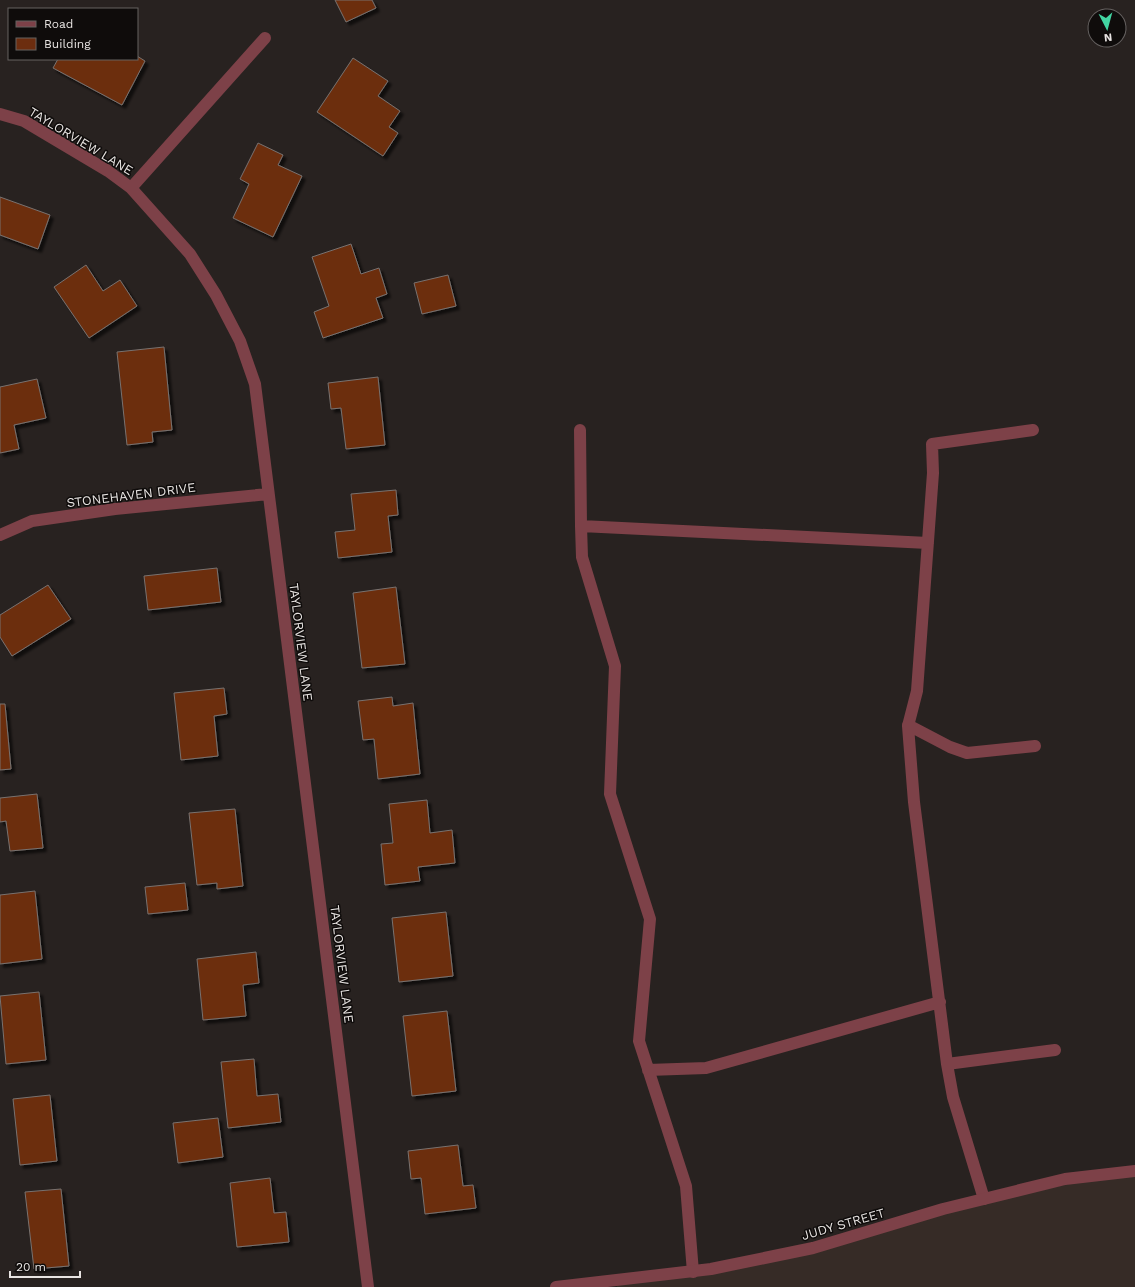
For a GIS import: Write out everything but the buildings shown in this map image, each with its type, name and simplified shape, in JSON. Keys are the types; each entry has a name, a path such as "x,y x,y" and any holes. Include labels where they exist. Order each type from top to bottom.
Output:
{"street":[{"path":"131,188 265,38"},
{"name":"TAYLORVIEW LANE","path":"0,114 24,121 108,171 131,188 190,254 216,294 240,341 255,384 368,1287"},
{"path":"580,430 582,556 615,666 610,794 650,920 639,1041 686,1186 694,1272"},
{"path":"984,1199 953,1097 947,1064 914,802 908,725 917,691 934,473 932,444 1033,430"},
{"name":"STONEHAVEN DRIVE","path":"0,535 32,521 115,509 268,494"},
{"path":"581,526 928,543"},
{"path":"908,725 950,747 967,753 1035,746"},
{"path":"648,1070 706,1068 940,1002"},
{"path":"947,1064 1055,1050"},
{"name":"JUDY STREET","path":"556,1287 694,1272 813,1248 942,1209 1065,1179 1135,1171"}],"shaded area":[{"path":"1135,1171 1135,1287 617,1287 616,1281 711,1269 943,1209"}]}
